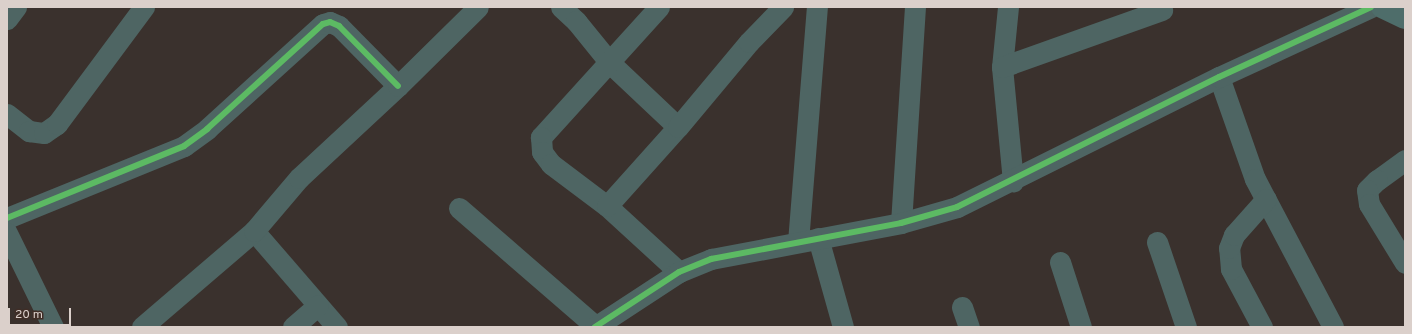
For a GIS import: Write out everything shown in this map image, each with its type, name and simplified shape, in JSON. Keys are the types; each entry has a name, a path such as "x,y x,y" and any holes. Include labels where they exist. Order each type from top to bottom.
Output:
{"street":[{"path":"7,19 16,7"},
{"path":"7,114 29,131 44,133 57,124 144,7"},
{"path":"142,327 254,231 299,178 398,86 478,7"},
{"path":"561,7 576,21 610,63 678,127"},
{"path":"659,7 610,63 541,137 542,152 551,164 607,206 680,272"},
{"path":"607,206 678,127 749,42 783,7"},
{"path":"817,7 808,240 830,277 843,325"},
{"path":"901,223 915,7"},
{"path":"1008,7 1002,67 1013,181"},
{"path":"459,208 595,327 680,272 711,259 901,223 957,207 1013,181 1218,78 1371,7"},
{"path":"1382,7 1405,18"},
{"path":"1002,67 1162,10"},
{"path":"7,218 184,146 207,129 323,24 330,22 339,26 398,86"},
{"path":"1218,78 1252,171 1333,327"},
{"path":"1405,160 1377,180 1368,190 1368,204 1405,263"},
{"path":"1262,327 1231,269 1229,248 1234,234 1266,199"},
{"path":"254,231 337,327"},
{"path":"7,233 52,327"},
{"path":"1157,242 1186,327"},
{"path":"1060,262 1081,327"},
{"path":"293,327 318,305"},
{"path":"962,307 969,327"}],"cycle path":[{"path":"595,327 679,272 711,259 901,223 957,207 1219,77 1371,7"},
{"path":"7,218 184,146 207,129 323,24 330,22 339,26 398,86"}]}
